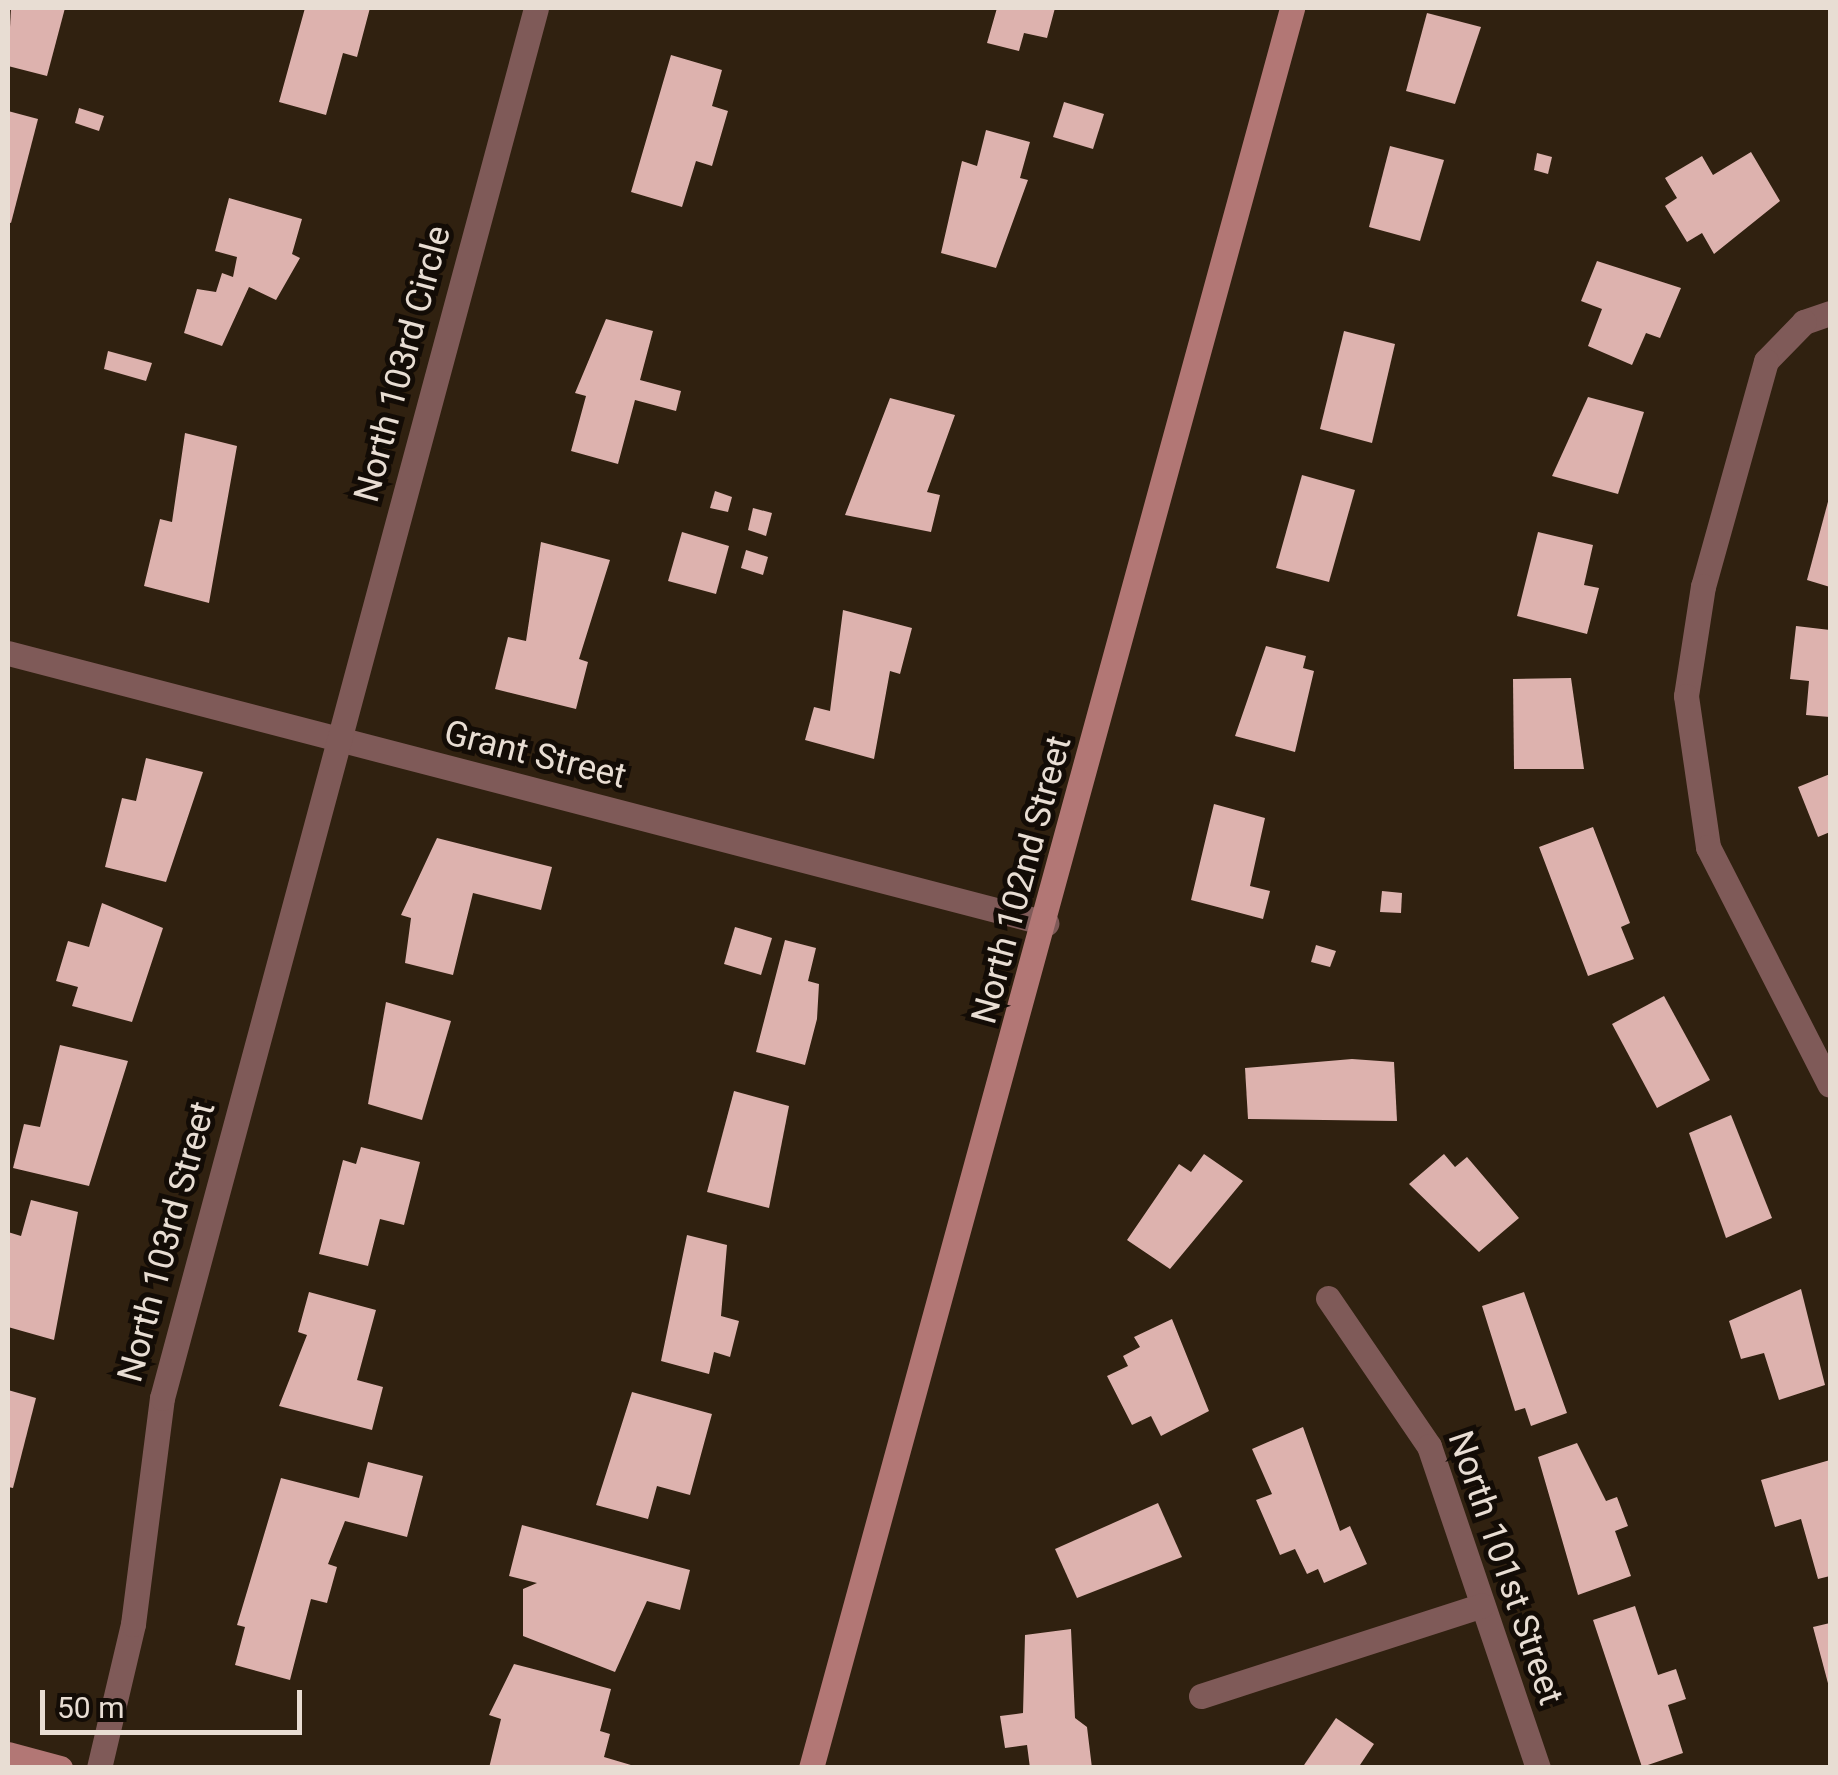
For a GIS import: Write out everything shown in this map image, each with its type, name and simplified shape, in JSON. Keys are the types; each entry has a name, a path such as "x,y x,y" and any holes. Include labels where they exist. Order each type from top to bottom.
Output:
{"main road":[{"name":"North 102nd Street","path":"811,1768 1046,923 1292,8"},
{"path":"8,1754 60,1768"}],"street":[{"name":"North 103rd Circle","path":"338,740 536,8"},
{"path":"1830,312 1782,339 1755,396 1693,628 1688,764 1722,879 1830,1085"},
{"name":"Grant Street","path":"8,653 1046,923"},
{"name":"North 103rd Street","path":"99,1768 134,1624 162,1398 338,740"},
{"name":"North 101st Street","path":"1328,1298 1429,1446 1538,1768"},
{"path":"1201,1696 1482,1606"}],"building":[{"path":"11,8 65,8 47,76 8,66"},
{"path":"305,8 370,8 357,57 343,53 326,115 279,102"},
{"path":"997,8 1055,8 1047,38 1024,33 1019,51 987,43"},
{"path":"1427,13 1481,27 1455,104 1406,91"},
{"path":"671,55 722,70 712,106 728,111 712,166 696,161 682,207 631,192"},
{"path":"1064,102 1104,114 1093,149 1053,137"},
{"path":"79,108 104,116 99,131 75,123"},
{"path":"8,111 38,119 11,223 8,222"},
{"path":"986,130 1030,142 1020,178 1028,180 996,268 941,253 962,161 977,166"},
{"path":"1390,146 1444,160 1420,241 1369,227"},
{"path":"1751,152 1780,201 1714,254 1702,233 1687,242 1665,206 1677,198 1665,178 1702,156 1713,175"},
{"path":"1537,153 1552,157 1548,174 1534,170"},
{"path":"229,198 302,219 292,254 300,258 276,300 249,287 222,346 184,333 197,289 216,292 222,273 233,277 237,257 215,251"},
{"path":"1597,261 1681,288 1660,338 1646,333 1632,365 1588,346 1602,309 1581,301"},
{"path":"606,319 653,331 640,380 681,391 676,411 635,400 618,464 571,451 586,396 575,393"},
{"path":"1344,331 1395,344 1372,443 1320,429"},
{"path":"108,351 152,363 146,381 104,369"},
{"path":"1588,397 1644,412 1618,494 1552,476"},
{"path":"890,398 955,415 927,492 940,495 931,532 845,515"},
{"path":"185,433 237,446 209,603 144,586 160,519 172,522"},
{"path":"1302,475 1355,490 1329,582 1276,568"},
{"path":"715,491 732,497 728,512 710,508"},
{"path":"1830,498 1830,587 1807,580"},
{"path":"753,508 772,513 766,536 748,530"},
{"path":"682,532 729,546 716,594 668,581"},
{"path":"1538,532 1593,545 1584,585 1599,588 1587,634 1517,616"},
{"path":"541,542 610,560 579,659 588,662 576,709 495,689 508,637 526,641"},
{"path":"746,550 768,557 763,575 741,568"},
{"path":"843,610 912,628 900,674 890,671 874,759 805,740 814,707 830,711"},
{"path":"1796,626 1830,630 1830,717 1806,715 1809,681 1790,679"},
{"path":"1266,646 1306,656 1303,668 1314,671 1295,752 1235,736"},
{"path":"1571,678 1584,769 1514,769 1513,679"},
{"path":"146,758 203,772 166,882 105,867 122,798 136,801"},
{"path":"1830,774 1830,832 1818,837 1798,787"},
{"path":"1214,804 1265,818 1250,886 1270,891 1263,919 1191,900"},
{"path":"1593,827 1630,923 1621,927 1634,959 1588,976 1539,847"},
{"path":"437,838 552,867 541,910 473,893 453,975 405,963 411,918 401,915"},
{"path":"1382,891 1402,893 1401,913 1380,912"},
{"path":"102,903 163,928 132,1022 72,1006 78,987 56,981 68,941 89,947"},
{"path":"735,927 772,938 761,975 724,964"},
{"path":"785,940 816,948 808,981 819,984 817,1019 805,1065 756,1052"},
{"path":"1316,945 1336,951 1330,967 1311,962"},
{"path":"1664,996 1710,1080 1657,1108 1612,1024"},
{"path":"386,1002 451,1021 422,1120 368,1104"},
{"path":"60,1045 128,1061 89,1186 13,1168 24,1124 40,1127"},
{"path":"1352,1059 1394,1062 1397,1121 1248,1119 1245,1068"},
{"path":"734,1091 789,1106 769,1208 707,1192"},
{"path":"1731,1115 1772,1218 1726,1238 1689,1133"},
{"path":"361,1147 420,1162 404,1225 380,1219 368,1266 319,1254 343,1160 356,1164"},
{"path":"1204,1154 1243,1181 1170,1269 1127,1240 1179,1164 1191,1172"},
{"path":"1444,1154 1455,1167 1467,1157 1519,1218 1479,1252 1409,1184"},
{"path":"31,1200 78,1212 54,1340 8,1327 8,1232 21,1236"},
{"path":"687,1235 727,1245 721,1316 739,1321 730,1357 714,1352 709,1374 661,1361"},
{"path":"1801,1289 1825,1385 1779,1400 1764,1353 1741,1359 1729,1321"},
{"path":"309,1292 376,1310 357,1380 383,1387 372,1430 279,1406 307,1335 298,1332"},
{"path":"1524,1292 1567,1413 1531,1426 1525,1408 1515,1411 1482,1306"},
{"path":"1172,1319 1209,1411 1161,1436 1151,1416 1132,1425 1107,1376 1128,1366 1123,1356 1140,1347 1134,1337"},
{"path":"8,1390 36,1398 13,1488 8,1487"},
{"path":"632,1392 712,1414 690,1495 657,1486 648,1519 596,1505"},
{"path":"1303,1427 1340,1531 1350,1526 1367,1564 1324,1583 1318,1569 1307,1574 1295,1549 1280,1555 1256,1500 1272,1494 1252,1449"},
{"path":"1577,1443 1606,1501 1617,1497 1628,1526 1615,1531 1631,1576 1578,1595 1538,1457"},
{"path":"1830,1460 1830,1576 1818,1579 1801,1519 1775,1527 1761,1480"},
{"path":"368,1462 423,1476 407,1537 345,1521 328,1564 337,1567 327,1603 311,1599 290,1680 235,1665 245,1627 237,1625 281,1478 359,1498"},
{"path":"1158,1503 1182,1557 1077,1598 1055,1549"},
{"path":"522,1525 690,1570 680,1610 647,1601 615,1672 523,1636 523,1589 537,1583 509,1576"},
{"path":"1635,1606 1658,1675 1676,1669 1686,1699 1668,1705 1683,1753 1642,1767 1593,1620"},
{"path":"1830,1623 1830,1687 1829,1687 1813,1627"},
{"path":"1071,1629 1075,1718 1087,1727 1092,1768 1030,1768 1027,1745 1005,1748 1000,1716 1023,1713 1025,1635"},
{"path":"514,1664 611,1689 600,1731 610,1734 604,1757 641,1768 489,1768 501,1719 489,1715"},
{"path":"1336,1718 1374,1744 1358,1768 1302,1768"}]}
